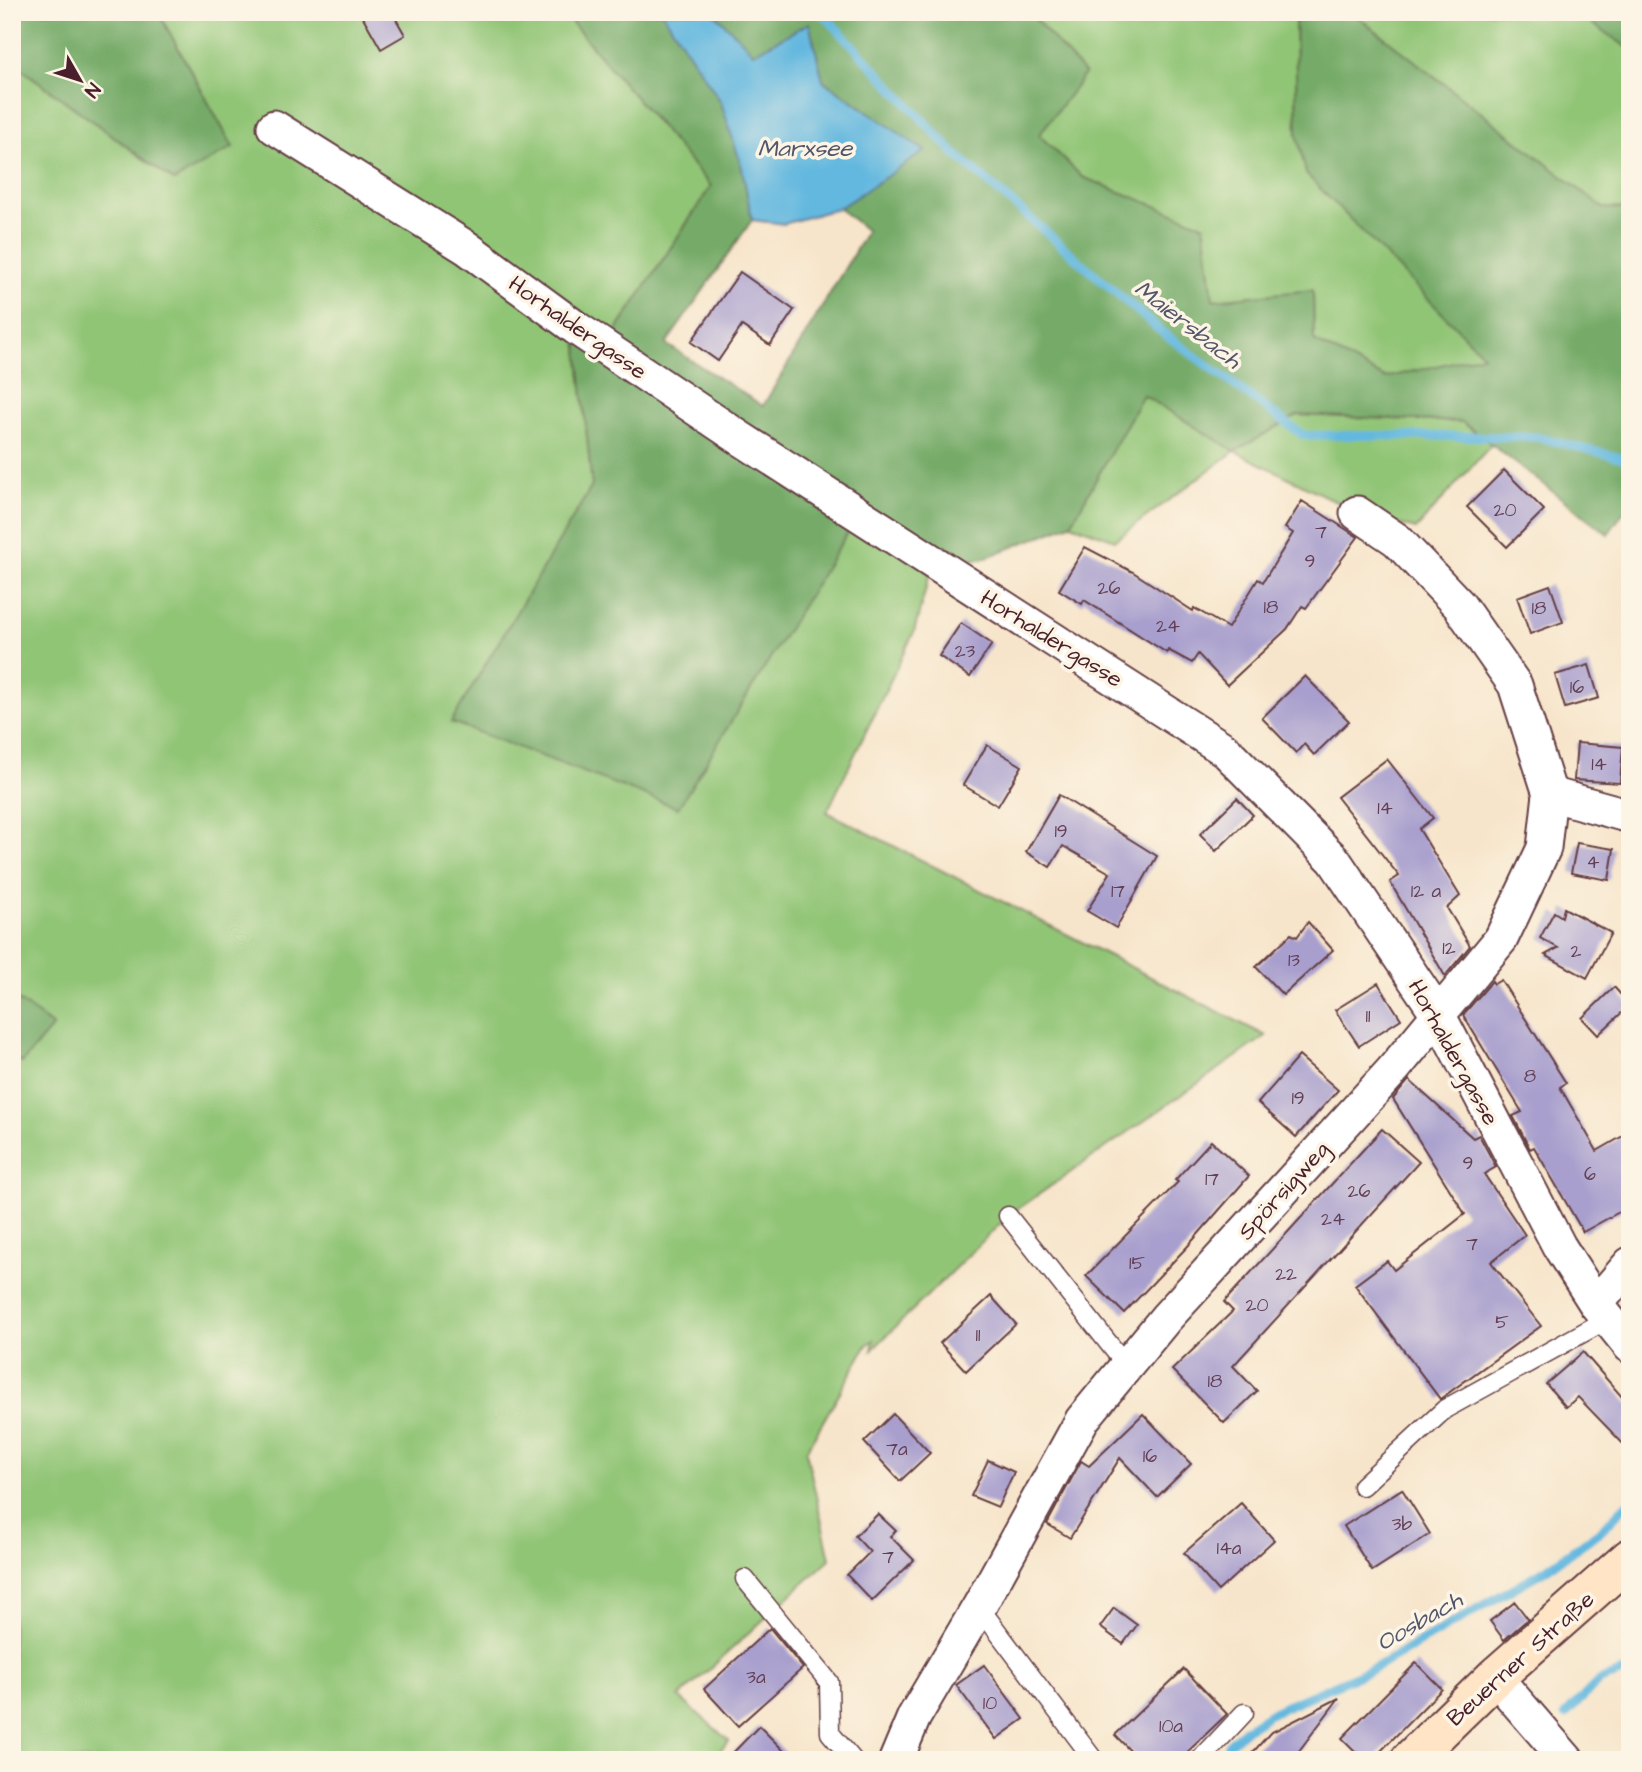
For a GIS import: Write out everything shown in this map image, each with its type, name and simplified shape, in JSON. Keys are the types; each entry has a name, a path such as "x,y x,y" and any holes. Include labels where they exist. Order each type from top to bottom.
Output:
{"main road":[{"name":"Beuerner Straße","path":"1410,1760 1495,1677 1630,1558"}],"street":[{"name":"Horhaldergasse","path":"274,127 467,248 576,328 737,436 1225,750 1334,860 1438,1014 1559,1246 1602,1312 1630,1346"},
{"path":"1357,513 1396,540 1459,605 1515,685 1549,794 1630,816"},
{"name":"Spörsigweg","path":"896,1760 914,1717 979,1607 1082,1420 1125,1364 1392,1071 1502,940 1544,848 1549,794"},
{"path":"1602,1312 1630,1264"},
{"path":"1495,1677 1567,1760"}],"lane":[{"path":"1008,1216 1125,1364"},
{"path":"1362,1486 1445,1409 1602,1312"},
{"path":"746,1579 829,1682 830,1733 853,1760"},
{"path":"979,1607 1094,1760"},
{"path":"1200,1760 1244,1713"}],"green space":[{"path":"12,12 158,12 233,147 174,181 12,62"},
{"path":"158,12 563,12 711,186 605,348 576,329 592,486 452,722 855,522 933,562 914,632 827,812 1266,1036 1008,1216 872,1350 874,1340 867,1345 806,1451 830,1559 679,1697 729,1741 711,1760 12,1760 12,1057 22,1063 53,1026 12,996 12,62 174,181 205,96"},
{"path":"563,12 662,12 721,102 742,168 752,220 666,344 763,406 867,231 839,208 924,151 823,80 809,23 754,53 713,12 1029,12 1085,74 1039,135 1082,177 1204,225 1213,300 1313,290 1314,341 1385,378 1483,355 1306,174 1297,134 1295,12 1352,12 1603,208 1630,209 1630,503 1608,534 1462,422 1298,415 1235,451 1143,395 1071,524 982,559 933,562 854,522 678,808 451,722 592,486 576,328 606,347 711,186"},
{"path":"1029,12 1295,12 1297,134 1413,280 1484,355 1385,378 1314,341 1313,290 1213,300 1204,225 1082,177 1039,135"},
{"path":"1352,12 1575,12 1630,49 1630,209 1603,208"},
{"path":"1575,12 1630,12 1630,49"},
{"path":"1143,395 1235,451 1115,540 1071,524"},
{"path":"1298,415 1462,422 1492,444 1416,529 1361,514 1235,451"},
{"path":"12,996 53,1026 22,1063 12,1057"}],"water":[{"name":"Marxsee","path":"662,12 713,12 754,53 809,23 823,81 925,151 839,208 784,224 752,220 742,168 721,102"}],"building":[{"path":"360,12 392,12 405,35 381,49"},
{"path":"740,272 794,310 770,345 742,326 718,361 691,342"},
{"path":"1504,470 1544,510 1507,547 1467,507"},
{"path":"1302,501 1358,537 1306,608 1302,606 1287,629 1227,685 1198,654 1192,663 1168,650 1167,653 1084,600 1082,604 1059,590 1085,547 1133,572 1193,611 1194,608 1228,628 1258,579 1263,582 1293,533 1285,528"},
{"path":"1550,585 1563,622 1530,634 1517,597"},
{"path":"961,623 992,644 970,677 939,656"},
{"path":"1589,665 1599,698 1565,708 1555,675"},
{"path":"1305,676 1349,721 1314,755 1304,744 1296,753 1262,718"},
{"path":"1577,743 1623,747 1620,783 1574,780"},
{"path":"987,745 1022,766 998,806 963,785"},
{"path":"1387,759 1433,818 1419,829 1460,896 1447,908 1470,946 1445,976 1390,882 1399,876 1337,797"},
{"path":"1059,795 1157,856 1116,928 1087,911 1110,873 1063,846 1050,867 1026,852"},
{"path":"1237,798 1253,815 1216,851 1200,834"},
{"path":"1577,843 1614,849 1609,880 1571,873"},
{"path":"1564,908 1611,933 1587,978 1545,955 1558,948 1540,938 1554,912 1562,917"},
{"path":"1308,922 1333,950 1283,995 1256,967 1291,934 1297,937"},
{"path":"1501,980 1566,1083 1560,1087 1597,1151 1630,1132 1630,1206 1583,1232 1534,1147 1530,1149 1513,1116 1522,1112 1463,1015 1492,981 1494,984"},
{"path":"1378,983 1401,1019 1359,1046 1335,1010"},
{"path":"1614,987 1630,1005 1598,1035 1582,1018"},
{"path":"1299,1056 1338,1090 1296,1137 1258,1103"},
{"path":"1409,1080 1473,1138 1479,1135 1496,1167 1484,1174 1525,1235 1491,1262 1541,1326 1440,1399 1355,1285 1387,1261 1394,1270 1465,1214 1393,1099"},
{"path":"1382,1129 1419,1162 1233,1366 1257,1391 1224,1423 1172,1370 1233,1311 1224,1302"},
{"path":"1211,1141 1249,1176 1124,1313 1086,1276 1178,1182 1175,1180"},
{"path":"991,1296 1016,1324 966,1371 940,1343"},
{"path":"1583,1352 1630,1406 1630,1451 1578,1397 1566,1407 1546,1384"},
{"path":"893,1414 930,1453 900,1481 864,1442"},
{"path":"1143,1414 1191,1464 1157,1497 1120,1458 1070,1538 1047,1524 1081,1461 1089,1466"},
{"path":"988,1460 1014,1472 998,1507 971,1496"},
{"path":"1402,1489 1430,1534 1372,1571 1344,1526"},
{"path":"1241,1503 1274,1540 1218,1591 1184,1553"},
{"path":"878,1514 896,1531 890,1536 914,1560 872,1601 847,1575 870,1552 855,1536"},
{"path":"1515,1602 1528,1619 1504,1640 1490,1621"},
{"path":"1114,1608 1137,1625 1123,1644 1100,1627"},
{"path":"770,1628 803,1668 738,1726 704,1689"},
{"path":"1416,1663 1442,1689 1372,1760 1364,1760 1342,1738"},
{"path":"984,1665 1024,1719 996,1739 956,1685"},
{"path":"1184,1669 1227,1714 1179,1760 1139,1760 1115,1735"},
{"path":"1339,1698 1292,1760 1246,1760 1270,1733"},
{"path":"759,1726 793,1760 726,1760"}],"waterway":[{"name":"Maiersbach","path":"815,12 825,16 954,153 1163,333 1303,435 1537,437 1630,460"},
{"name":"Oosbach","path":"1223,1760 1230,1743 1246,1729 1273,1712 1377,1667 1545,1570 1598,1533 1630,1501"},
{"path":"1565,1715 1600,1680 1630,1670"}]}
